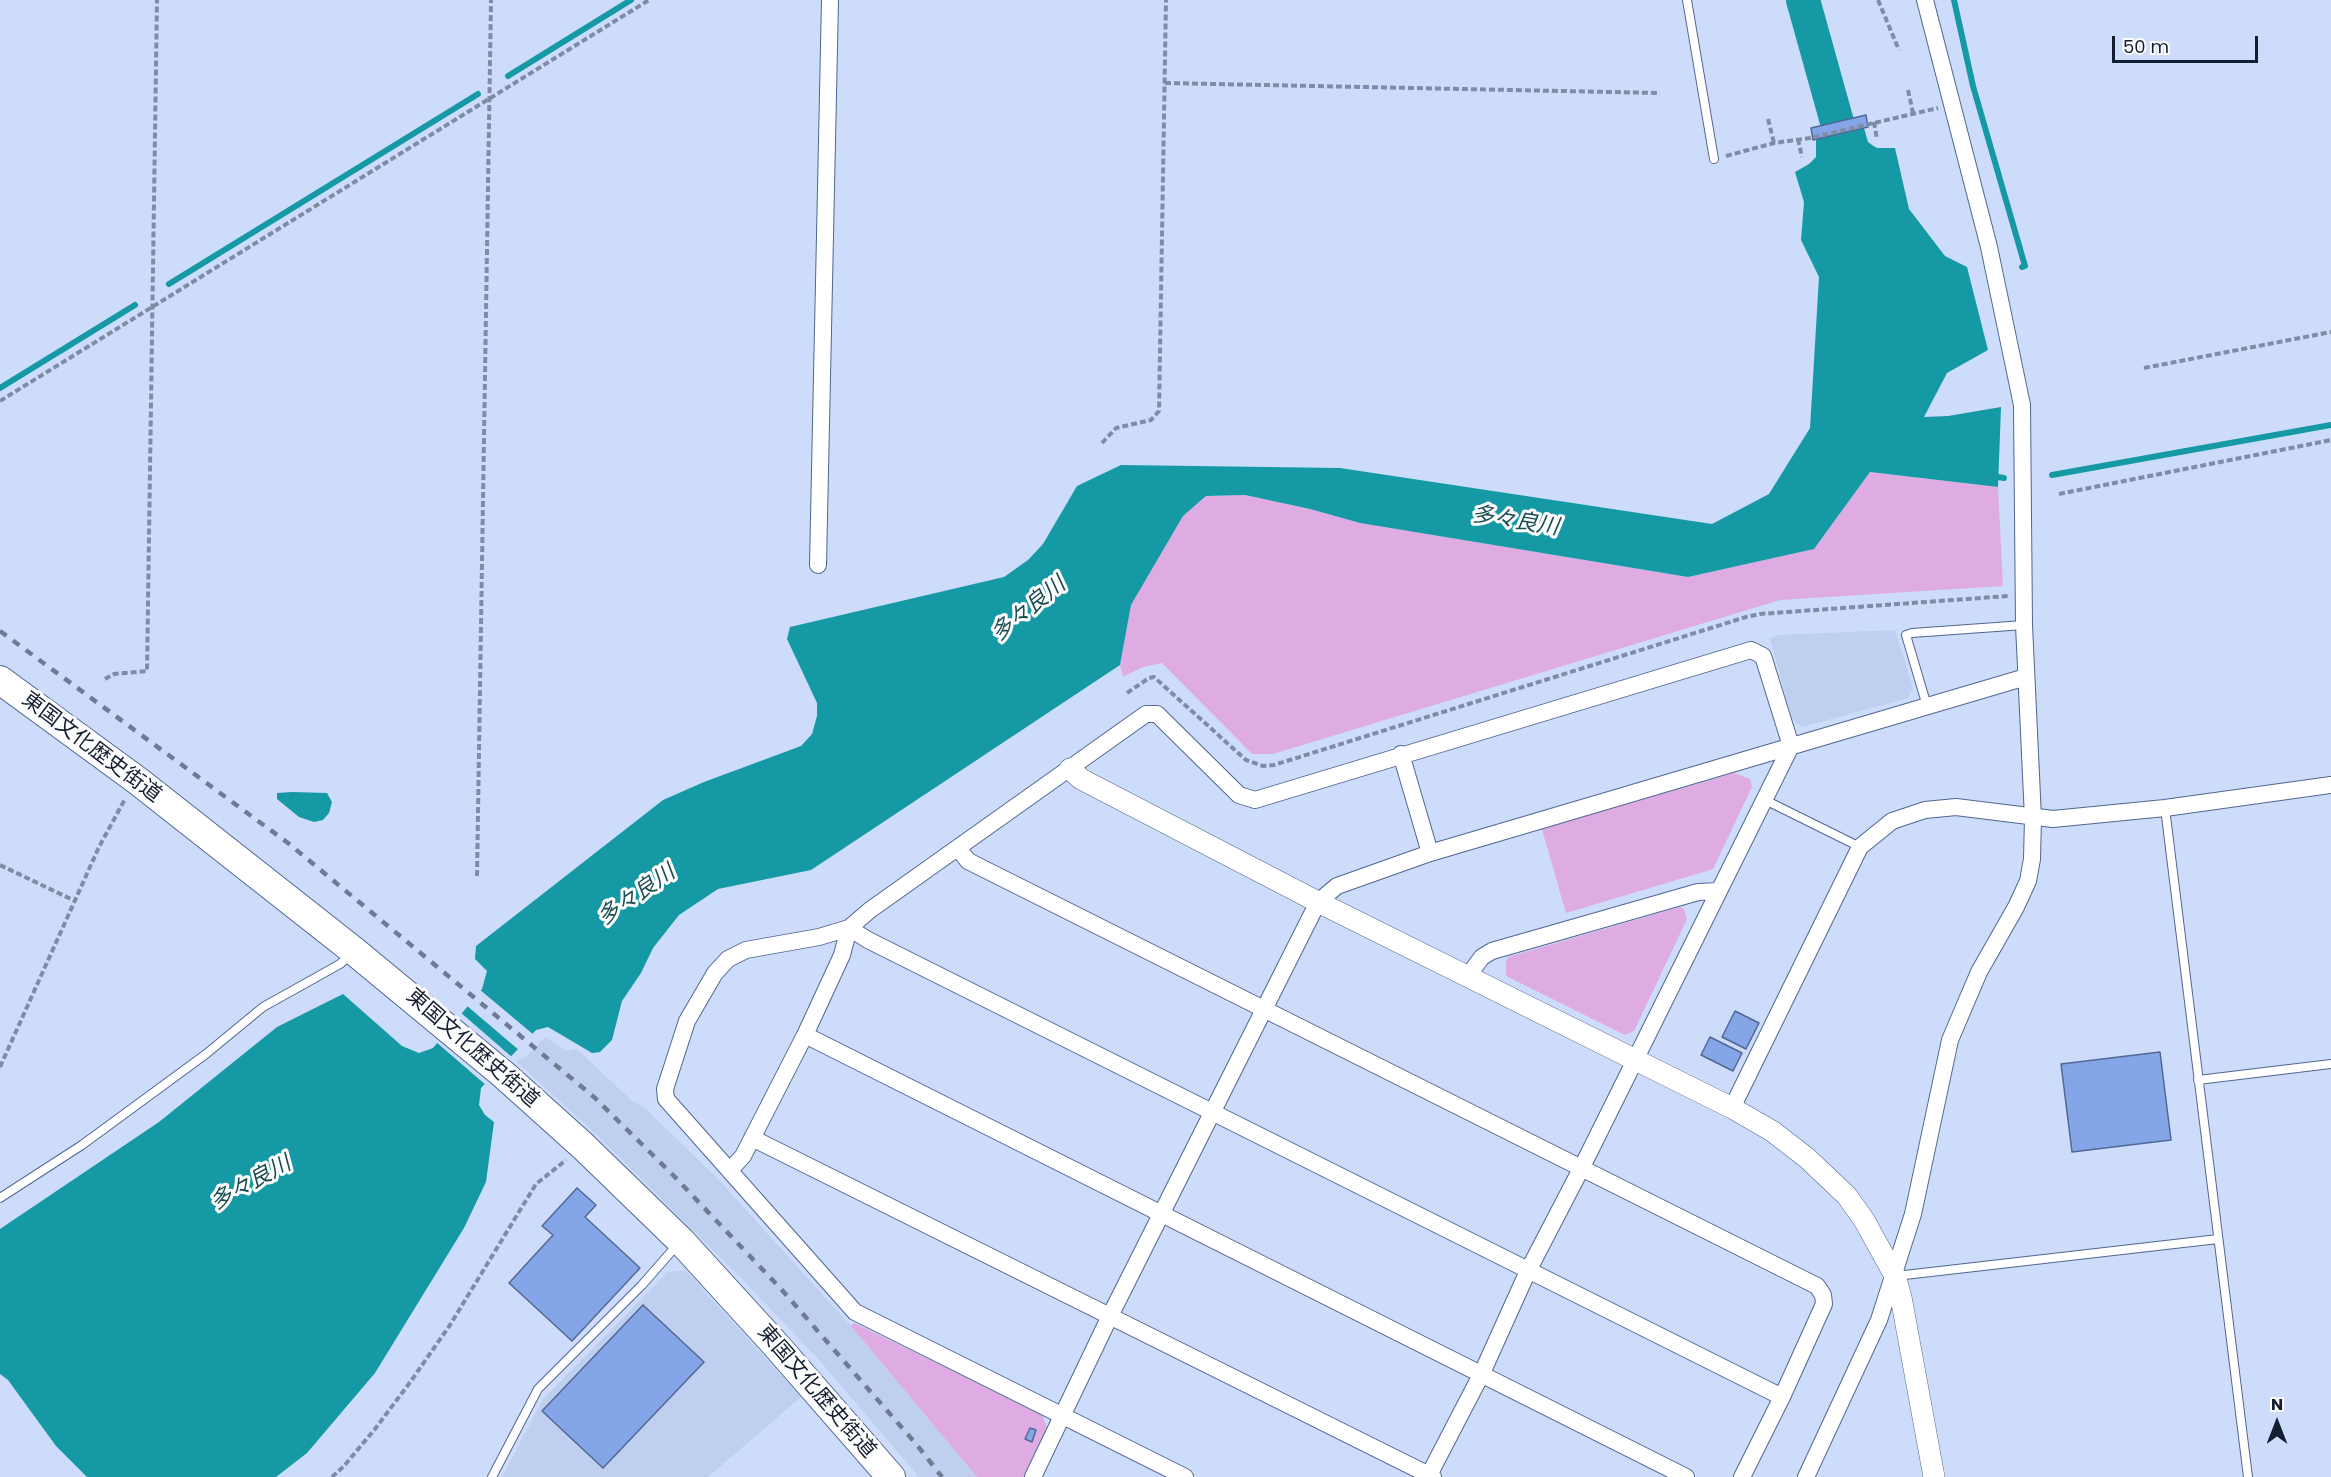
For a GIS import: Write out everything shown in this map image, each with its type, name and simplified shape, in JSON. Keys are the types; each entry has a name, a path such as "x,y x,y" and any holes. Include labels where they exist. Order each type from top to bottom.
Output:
{"highway":[{"name":"東国文化歴史街道","path":"0,680 138,781 354,951 504,1075 681,1241 774,1342 891,1477"}],"street":[{"path":"818,565 830,0"},
{"path":"1806,1477 1879,1320 1895,1276 1913,1214 1950,1040 1979,972 2016,908 2028,881 2032,859 2033,818 2024,625 2022,405 1989,247 1925,0"},
{"path":"752,1138 1430,1476 1482,1373 1528,1271 1791,746 1763,656 1751,650 1255,800 1239,795 1157,714 1146,714 870,910 849,928 738,954 721,965 692,1011 665,1089 666,1099 855,1312 1185,1477"},
{"path":"1033,1477 1160,1215 1318,902 1337,886 1430,853 2026,678"},
{"path":"1401,754 1430,853"},
{"path":"1070,769 1081,779 1318,902 1732,1108 1772,1131 1807,1158 1836,1184 1864,1220 1895,1276 1901,1297 1934,1477"},
{"path":"1732,1108 1860,847 1892,821 1925,810 1956,807 2053,819 2165,808 2331,785"},
{"path":"958,848 968,861 1817,1286 1824,1304 1782,1397 1742,1477"},
{"path":"1468,976 1482,957 1492,951 1698,892 1719,891"},
{"path":"730,1170 743,1156 805,1035 842,955 849,928"},
{"path":"849,928 868,940 1782,1397"},
{"path":"805,1035 1686,1477"}],"lane":[{"path":"1687,0 1714,159"},
{"path":"1927,706 1906,635 2024,625"},
{"path":"1765,800 1860,847"},
{"path":"2165,808 2248,1477"},
{"path":"0,1198 82,1145 206,1054 263,1007 340,964 354,951"},
{"path":"2198,1080 2331,1064"},
{"path":"1895,1276 2218,1239"},
{"path":"492,1477 538,1389 642,1285 681,1241"}],"path":[{"path":"105,679 114,674 147,671 157,0"},
{"path":"477,876 491,0"},
{"path":"0,401 649,0"},
{"path":"1102,443 1116,428 1151,420 1159,411 1166,0"},
{"path":"1878,0 1899,50"},
{"path":"1165,83 1660,93"},
{"path":"1908,90 1913,113"},
{"path":"1714,159 1774,143 1813,138 1953,104"},
{"path":"1768,120 1774,143"},
{"path":"1874,122 1877,139"},
{"path":"1798,139 1802,157"},
{"path":"2144,368 2331,332"},
{"path":"2059,494 2331,440"},
{"path":"1127,693 1149,678 1154,678 1246,760 1263,766 1274,765 1760,614 1997,595 2024,599"},
{"path":"0,1067 42,969 117,813"},
{"path":"0,865 75,901"},
{"path":"332,1477 375,1429 450,1325 536,1184 582,1146"}],"shaded area":[{"path":"1870,472 1998,487 2003,586 1780,600 1273,754 1252,754 1162,663 1143,667 1123,677 1120,665 1131,605 1183,516 1206,496 1245,495 1360,523 1688,577 1814,549"},
{"path":"1895,630 1913,688 1908,698 1802,727 1792,719 1770,638 1778,635"},
{"path":"1734,773 1750,779 1752,787 1713,869 1566,913 1542,829"},
{"path":"1680,907 1684,909 1687,919 1634,1031 1625,1035 1506,976 1508,957"},
{"path":"545,1037 567,1051 577,1049 631,1100 645,1108 719,1180 851,1326 977,1477 919,1477 820,1361 742,1279 599,1137 516,1061 525,1058"},
{"path":"685,1270 801,1397 708,1477 502,1477 543,1399 668,1272"},
{"path":"854,1323 1042,1414 1047,1428 1023,1477 977,1477 851,1326"}],"water":[{"path":"1864,128 1868,142 1872,145 1877,148 1895,148 1909,209 1945,256 1967,267 1988,350 1947,373 1924,417 1948,416 2001,407 1998,487 1870,472 1814,549 1688,577 1360,523 1245,495 1206,496 1183,516 1131,605 1120,665 811,870 718,889 679,915 653,948 641,973 622,1001 612,1040 600,1052 592,1053 548,1027 536,1030 481,1088 479,1105 485,1115 494,1122 486,1182 464,1228 375,1373 307,1453 276,1477 87,1477 56,1446 8,1380 0,1374 0,1229 159,1122 277,1027 343,994 402,1046 419,1053 433,1048 482,989 487,971 475,959 476,946 663,800 704,782 801,746 812,734 817,716 817,703 787,639 790,627 1004,577 1028,560 1043,544 1077,486 1121,465 1340,468 1712,524 1769,494 1810,428 1819,277 1801,240 1804,202 1795,172 1816,157 1816,139"},
{"path":"277,793 327,793 332,802 329,813 323,820 314,822 299,817 277,799"}],"pier":[{"path":"479,989 534,1035 520,1051 466,1005"},
{"path":"460,1012 513,1058 487,1086 435,1041"}],"building":[{"path":"1866,115 1868,127 1813,140 1811,128"},
{"path":"1735,1011 1759,1023 1746,1049 1722,1037"},
{"path":"1710,1037 1742,1053 1733,1071 1701,1055"},
{"path":"2160,1052 2171,1140 2072,1152 2061,1064"},
{"path":"577,1188 596,1205 585,1217 640,1268 572,1341 509,1283 553,1235 542,1226"},
{"path":"643,1305 704,1362 603,1468 542,1411"},
{"path":"1030,1428 1036,1430 1032,1442 1025,1439"}],"waterway":[{"path":"508,76 631,0"},
{"name":"多々良川","path":"1803,0 1837,122"},
{"path":"1954,0 1973,86 2025,266 2022,267"},
{"path":"169,284 478,94"},
{"path":"0,388 135,305"},
{"path":"2052,475 2331,425"},
{"path":"1992,476 2004,478"}],"railway":[{"path":"0,631 288,843 594,1097 673,1175 782,1290 917,1445 942,1477"}]}
